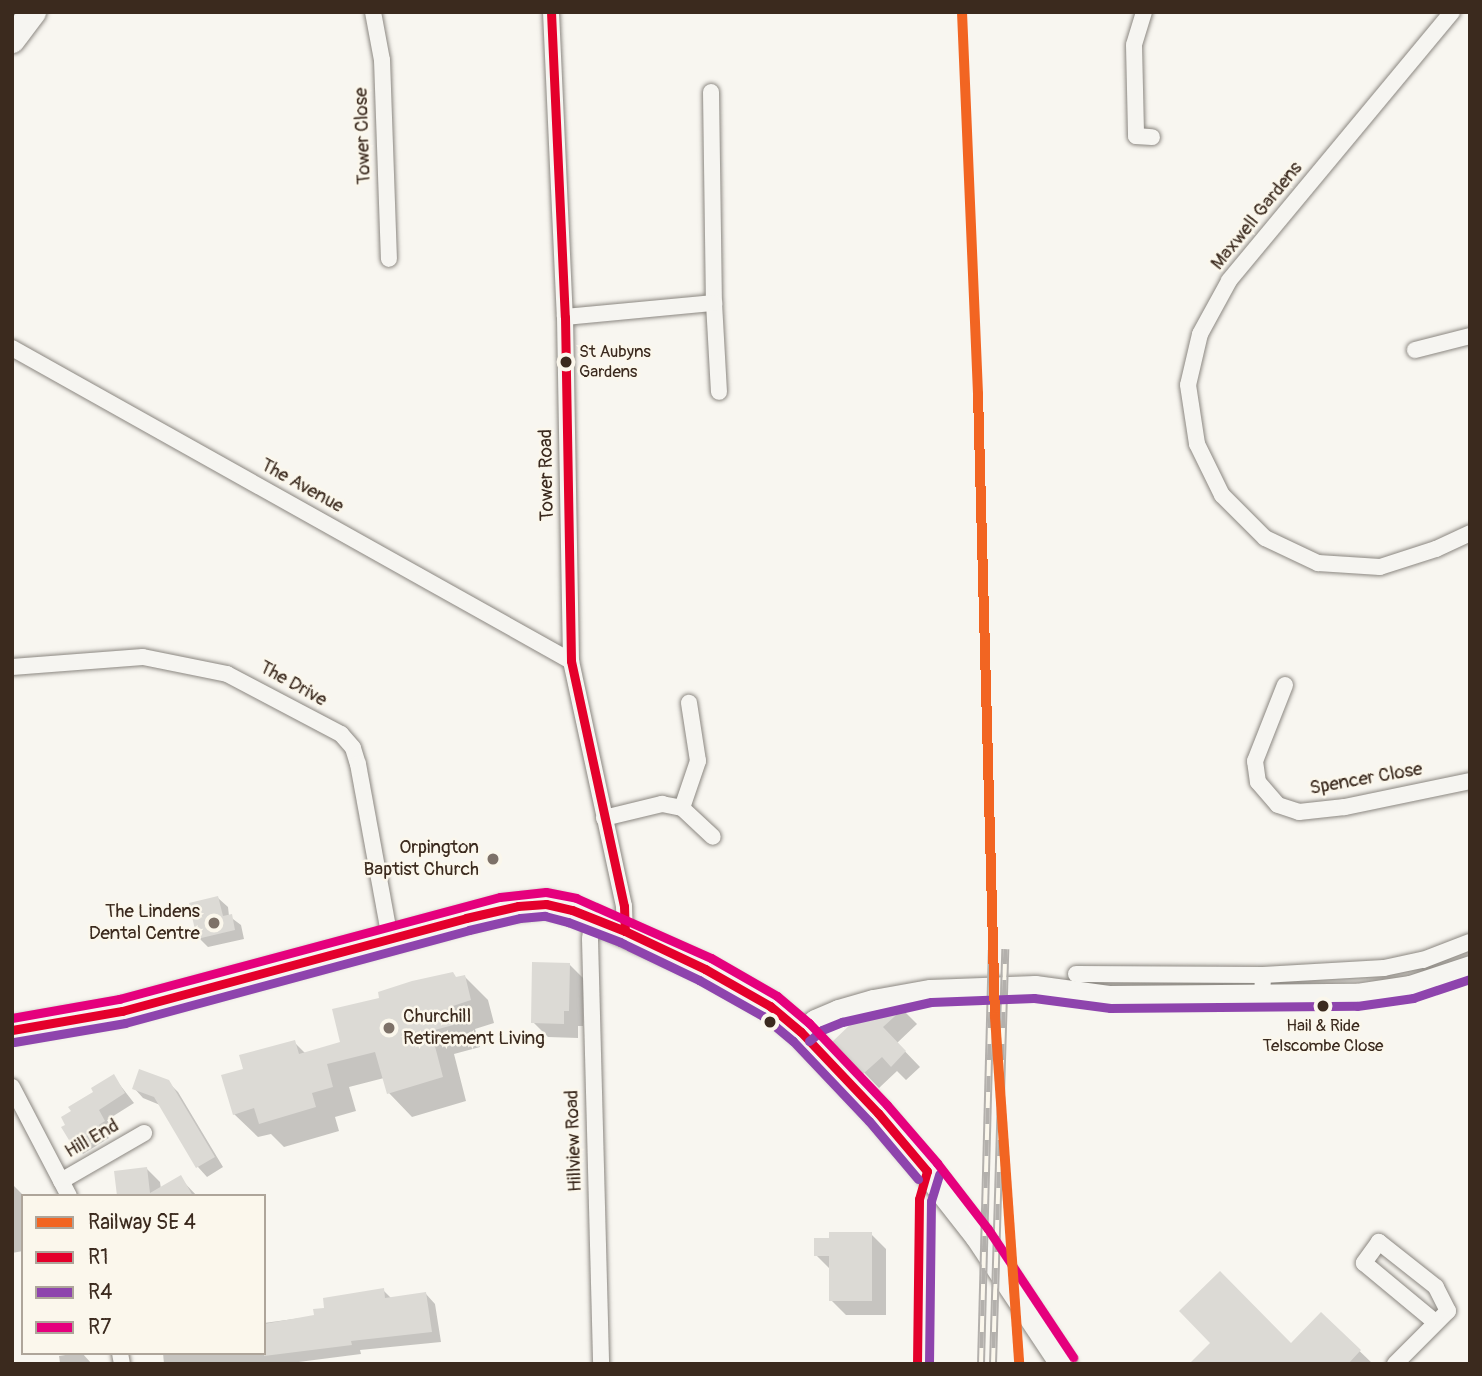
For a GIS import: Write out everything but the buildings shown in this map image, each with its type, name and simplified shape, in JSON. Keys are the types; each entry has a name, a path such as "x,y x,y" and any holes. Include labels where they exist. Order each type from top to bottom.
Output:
{"main road":[{"path":"12,40 33,12"},
{"path":"12,1030 122,1011 519,906 546,904 592,918 625,931 744,991 801,1031 878,1113 978,1236 1063,1364"}],"street":[{"name":"Tower Close","path":"373,12 382,60 389,259"},
{"name":"Tower Road","path":"551,12 565,317 571,661 624,906 625,931"},
{"path":"1144,12 1135,45 1136,136 1152,138"},
{"name":"Maxwell Gardens","path":"1452,12 1229,281 1200,334 1188,385 1197,443 1222,495 1265,538 1318,563 1380,567 1436,549 1470,533"},
{"path":"711,92 714,303 719,392"},
{"path":"565,317 714,303"},
{"path":"1415,350 1470,336"},
{"name":"The Avenue","path":"12,348 571,661"},
{"name":"The Drive","path":"12,667 143,657 215,671 245,681 341,734 352,748 358,764 390,939"},
{"name":"Spencer Close","path":"1284,685 1255,761 1258,782 1278,805 1299,812 1345,807 1470,781"},
{"path":"682,808 698,761 689,703"},
{"path":"604,818 662,804 682,808 713,837"},
{"name":"Hillview Road","path":"592,918 590,939 601,1364"},
{"path":"801,1031 815,1020 838,1010 883,998 930,990 1035,986 1110,996 1262,985 1423,960 1470,942"},
{"path":"1076,974 1374,992 1410,986 1470,966"},
{"path":"12,1087 65,1189"},
{"name":"Hill End","path":"65,1189 144,1133"},
{"path":"1395,1364 1448,1311 1436,1287 1379,1242 1364,1263 1435,1322"}],"railway":[{"path":"993,1364 1005,949"},
{"path":"981,1364 992,950"}],"transit line":[{"name":"R1","path":"551,12 565,317 571,661 624,906 625,931"},
{"path":"962,12 978,394 995,1017 1019,1364"},
{"name":"R7","path":"12,1018 119,999 500,897 546,892 576,898 711,958 777,996 809,1023 887,1105 937,1163 988,1229 1073,1357"},
{"name":"R1","path":"12,1030 122,1011 466,918 518,906 546,904 572,910 625,931 705,969 770,1006 801,1032 878,1113 927,1171"},
{"name":"R4","path":"14,1042 125,1023 469,930 520,918 545,916 620,942 699,980 763,1016 793,1041 869,1121 918,1179"},
{"name":"R4","path":"809,1041 822,1030 842,1022 931,1002 1034,998 1110,1008 1357,1006 1413,998 1470,979"},
{"name":"R1","path":"917,1364 919,1199 927,1171"},
{"name":"R4","path":"929,1364 931,1201 939,1174"}],"place":[{"name":"St Aubyns Gardens","path":"566,362"},
{"name":"Orpington Baptist Church","path":"493,859"},
{"name":"The Lindens Dental Centre","path":"214,923"},
{"name":"Hail & Ride Telscombe Close","path":"1323,1006"},
{"name":"Churchill Retirement Living","path":"389,1028"}]}
